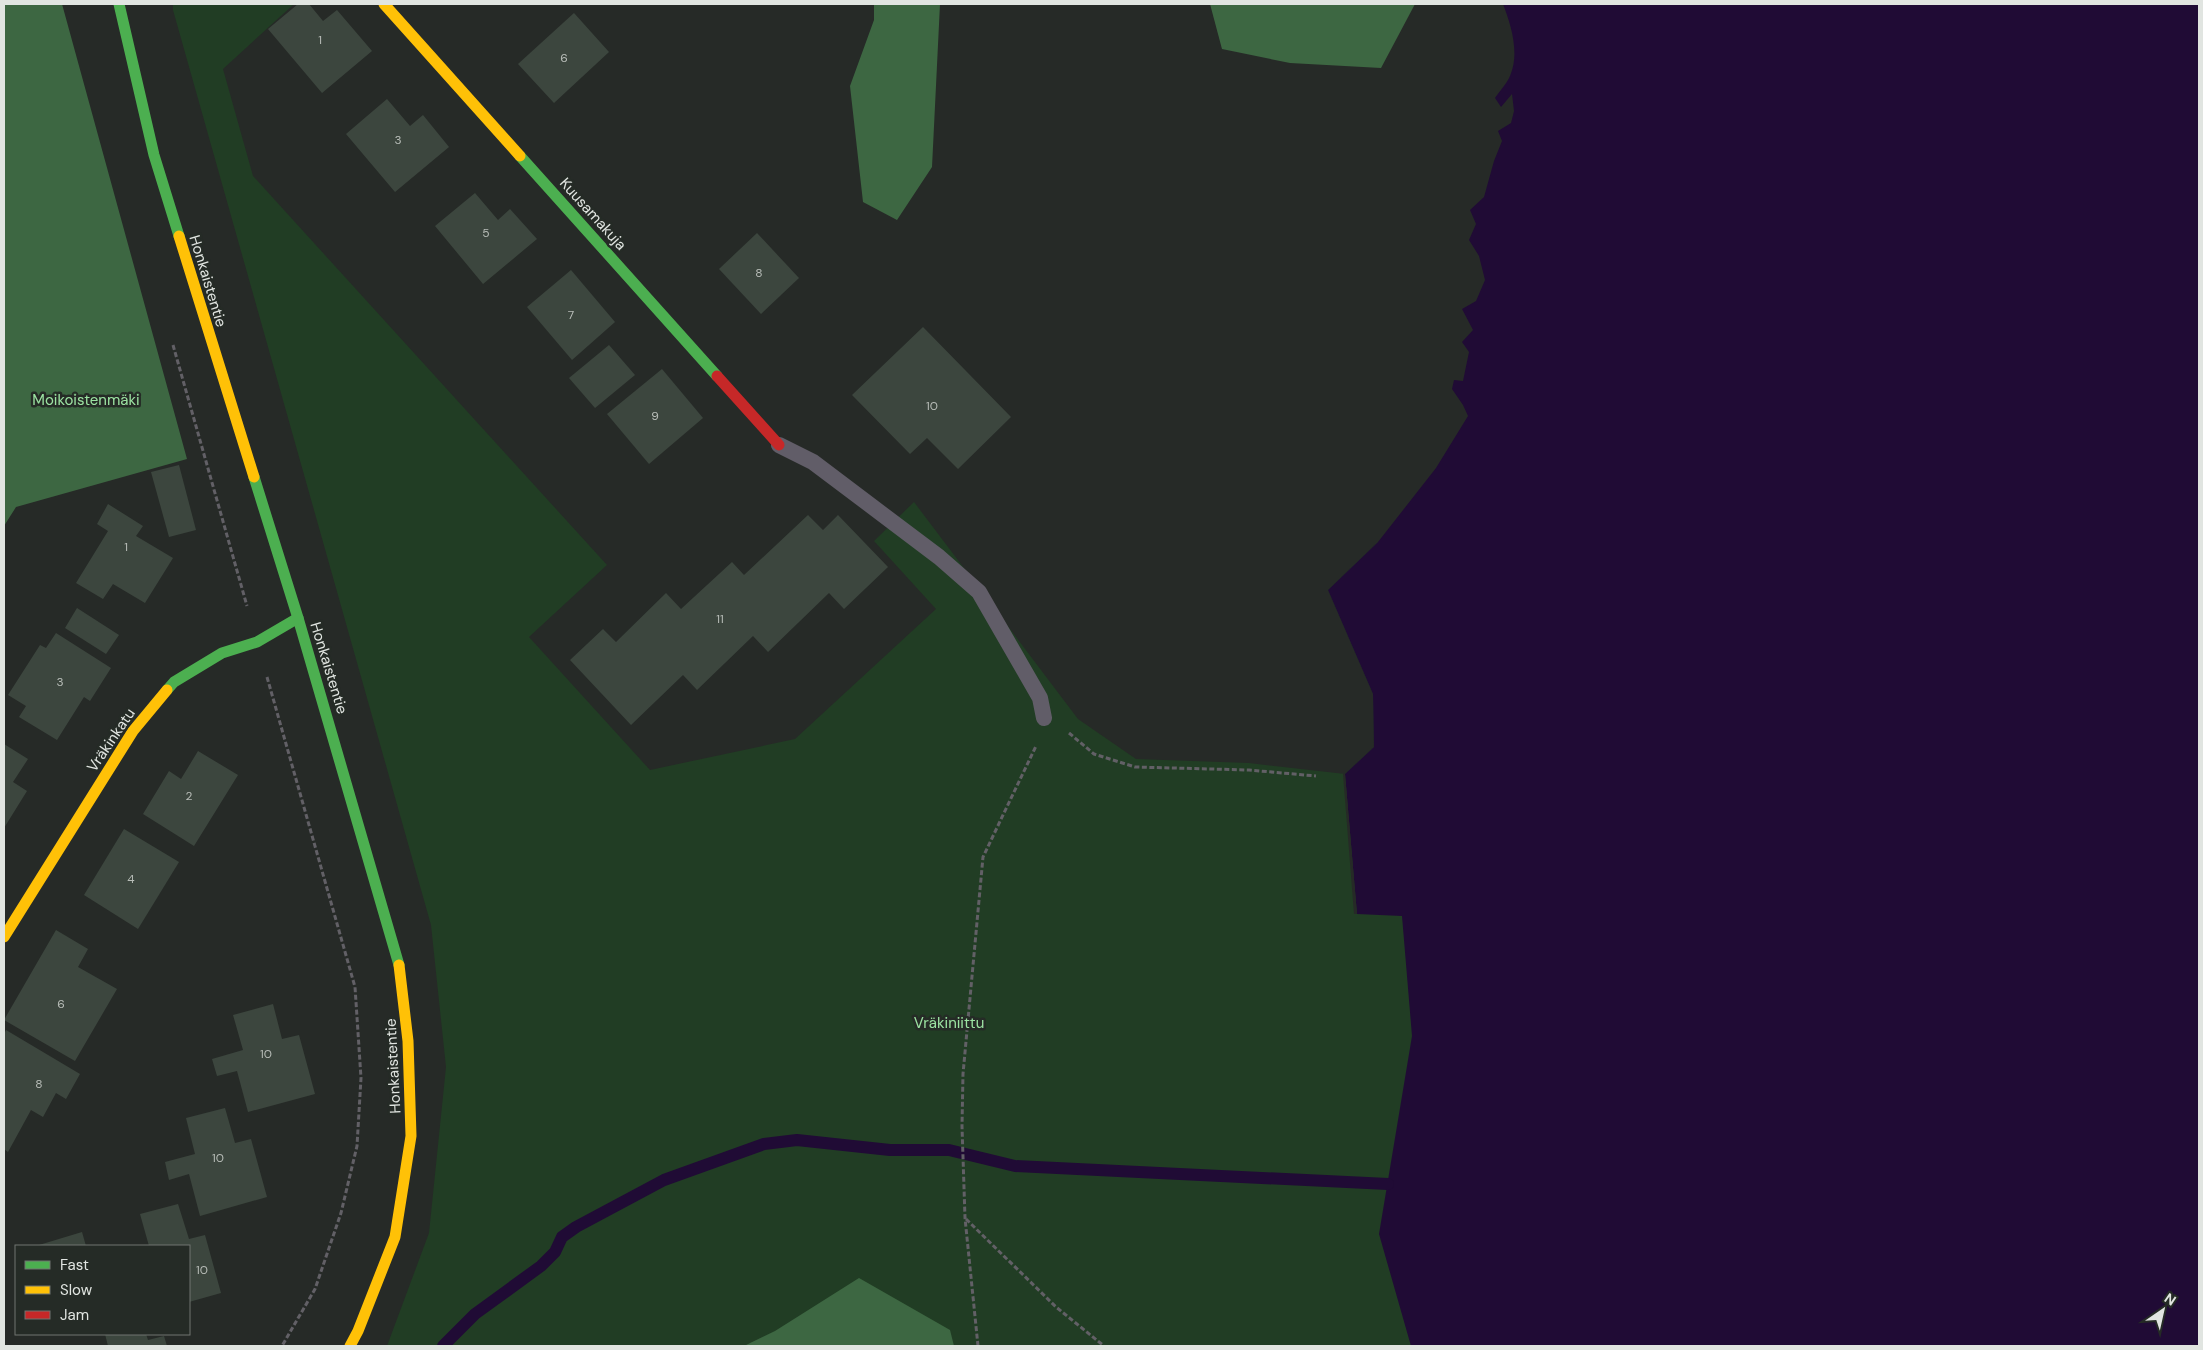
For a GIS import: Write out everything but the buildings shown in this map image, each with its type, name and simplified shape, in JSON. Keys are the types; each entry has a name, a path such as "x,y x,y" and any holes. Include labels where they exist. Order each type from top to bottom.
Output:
{"street":[{"name":"Honkaistentie","path":"119,4 154,155 298,618 401,971 408,1042 412,1136 395,1237 358,1331 350,1346"},
{"name":"Kuusamakuja","path":"384,4 779,445"},
{"name":"Vräkinkatu","path":"4,937 133,731 174,682 222,653 257,642 298,618"}],"lane":[{"path":"779,445 813,462 939,557 979,592 1040,698 1044,718"}],"path":[{"path":"978,1346 965,1218 962,1126 963,1074 983,857 1039,739 1044,718 1057,723 1094,754 1135,767 1249,770 1316,776"},
{"path":"965,1218 1056,1307 1104,1346"}],"green space":[{"name":"Moikoistenmäki","path":"4,4 62,4 187,459 16,507 4,526"},
{"name":"Vräkiniittu","path":"173,4 294,4 223,69 253,176 607,565 529,637 650,770 795,739 936,609 874,541 914,502 1078,719 1136,759 1249,763 1345,774 1374,747 1373,694 1328,590 1378,542 1402,915 1541,1346 387,1346 429,1233 446,1067 431,925 173,10"},
{"path":"874,4 940,4 932,167 897,220 863,202 850,86 874,20"},
{"path":"1210,4 1415,4 1381,68 1290,63 1222,49"},
{"path":"859,1278 950,1330 954,1346 744,1346 775,1331"}],"shaded area":[{"path":"1503,4 2199,4 2199,1346 1411,1346 1379,1234 1412,1036 1402,916 1357,914 1345,774 1374,747 1373,694 1328,590 1378,542 1436,468 1468,416 1452,389 1454,380 1463,381 1469,352 1462,342 1473,330 1462,309 1476,301 1485,280 1479,256 1469,240 1476,224 1470,210 1484,197 1502,141 1498,131 1511,123 1514,111 1512,94 1501,107 1495,98 1510,76 1514,58 1513,39"}],"pier":[{"path":"1343,774 1345,774 1357,914 1354,914"}],"waterway":[{"path":"443,1346 475,1314 541,1266 555,1252 562,1237 576,1227 664,1180 764,1144 797,1140 890,1150 949,1150 1015,1166 1388,1184"}],"traffic: fast":[{"path":"119,4 154,155 179,236"},
{"path":"520,156 717,376"},
{"path":"254,477 298,618 399,965"},
{"path":"167,690 174,682 222,653 257,642 298,618"}],"traffic: slow":[{"path":"384,4 520,156"},
{"path":"179,236 254,477"},
{"path":"4,937 133,731 167,690"},
{"path":"350,1346 358,1331 395,1237 411,1136 408,1041 399,965"}],"traffic: jam":[{"path":"717,376 779,445"}]}
